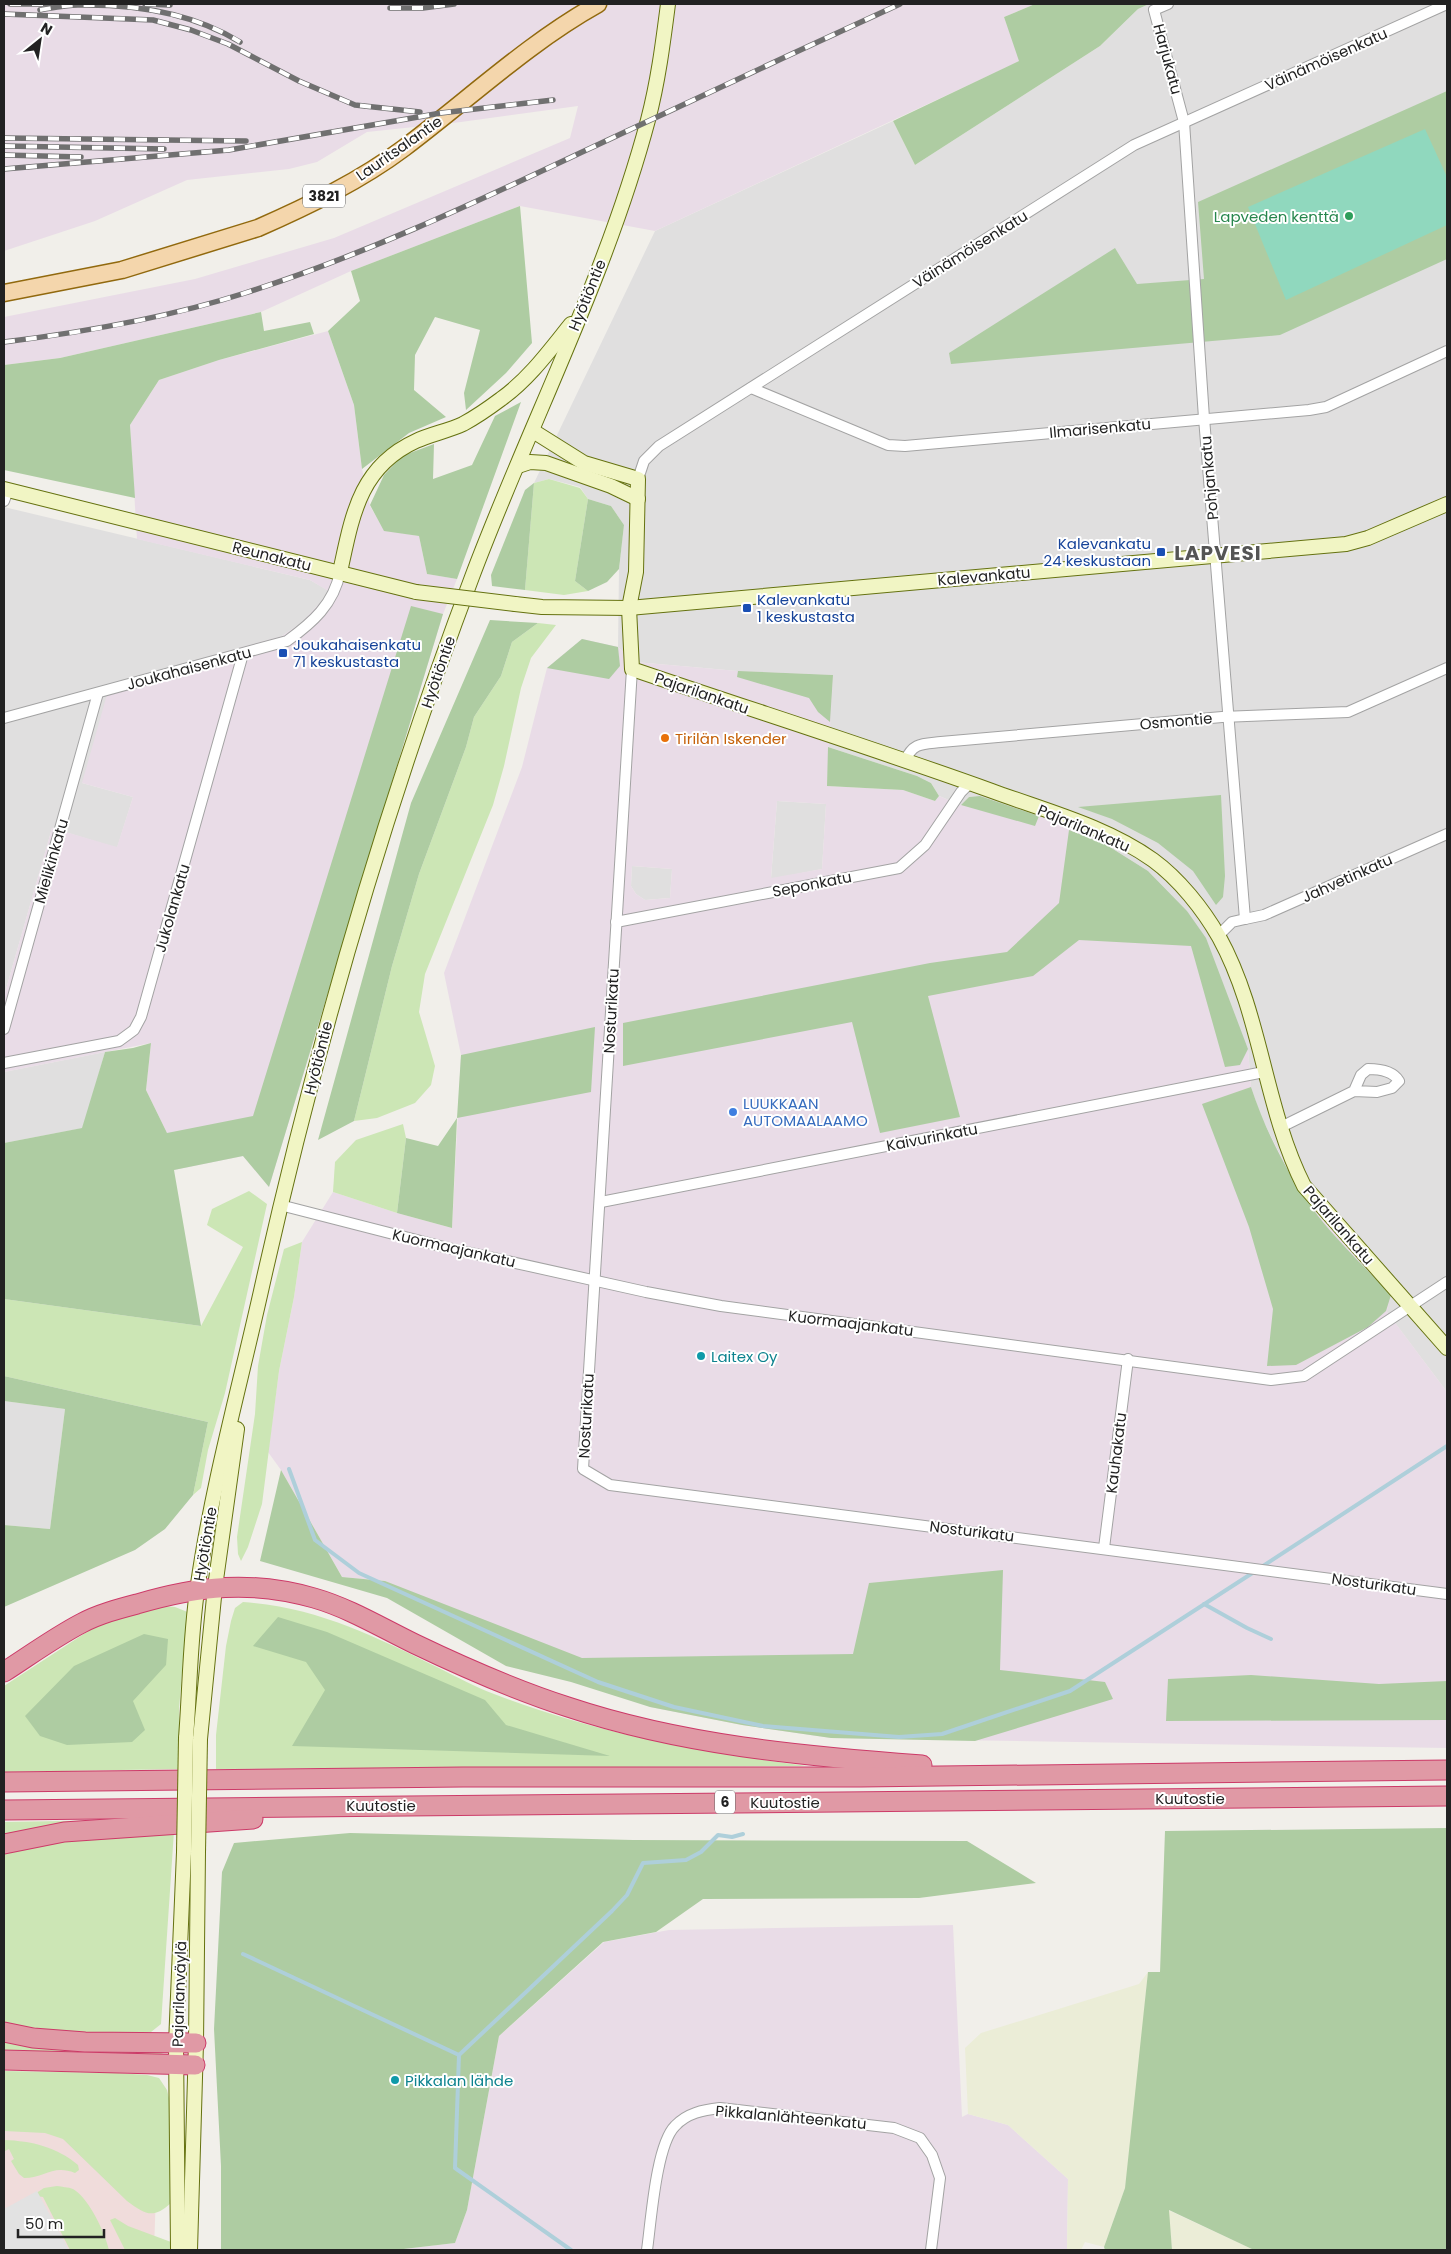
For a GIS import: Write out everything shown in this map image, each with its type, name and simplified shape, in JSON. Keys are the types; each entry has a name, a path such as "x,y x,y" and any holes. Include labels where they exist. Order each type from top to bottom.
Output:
{"highway":[{"path":"4,1672 82,1623 151,1600 206,1588 236,1586 313,1598 345,1610 482,1676 567,1707 636,1727 706,1742 859,1760 958,1768 1218,1772"},
{"name":"Kuutostie","path":"4,1782 1447,1770"},
{"name":"Kuutostie","path":"4,1810 1447,1796"},
{"path":"4,1844 64,1832 213,1821 706,1802"},
{"path":"4,2032 33,2038 85,2042 196,2043"},
{"path":"4,2060 21,2062 186,2064"}],"main road":[{"name":"Lauritsalantie","path":"4,293 122,270 258,228 277,220 362,176 403,149 555,30 598,4"},
{"name":"Hyötiöntie","path":"193,1738 206,1588 225,1527 247,1353 280,1205 335,992 386,822 472,575 533,431 621,206 648,119 661,60 668,4"},
{"path":"340,572 357,505 377,468 388,458 415,442 462,424 502,398 525,378 580,314"},
{"path":"533,431 584,463 638,479"},
{"path":"518,466 530,462 546,463 597,481 638,499"},
{"name":"Väinämöisenkatu","path":"629,608 636,572 638,479"},
{"name":"Reunakatu","path":"5,493 340,572 416,592 542,607"},
{"name":"Kalevankatu","path":"542,607 629,608 1346,544 1368,538 1447,504"},
{"name":"Nosturikatu","path":"629,608 632,669"},
{"name":"Pajarilankatu","path":"632,669 970,783 1084,824 1127,844 1154,861 1180,884 1202,911 1234,967 1246,1000 1280,1127 1295,1168 1304,1186 1447,1348"},
{"name":"Pajarilanväylä","path":"178,2250 186,2064 196,2043 198,1852 193,1738"},
{"name":"Pajarilanväylä","path":"190,2250 186,2064 176,2044 184,1852 193,1738"}],"street":[{"name":"Harjukatu","path":"1168,4 1154,10 1184,122"},
{"name":"Väinämöisenkatu","path":"638,479 644,461 659,446 1134,145 1447,4"},
{"name":"Pohjankatu","path":"1184,122 1204,418 1215,556 1218,567 1245,919"},
{"name":"Ilmarisenkatu","path":"751,388 888,445 905,446 1309,410 1326,406 1447,351"},
{"name":"Joukahaisenkatu","path":"4,718 287,641 307,627 333,596 340,572"},
{"name":"Jukolankatu","path":"4,1063 119,1041 134,1030 141,1017 243,654"},
{"name":"Osmontie","path":"904,761 908,753 917,745 925,744 1229,716 1348,712 1447,668"},
{"name":"Nosturikatu","path":"632,669 601,1202 593,1280 583,1469 610,1485 1447,1594"},
{"name":"Mielikinkatu","path":"4,1029 98,693"},
{"name":"Seponkatu","path":"616,922 898,868 925,845 960,792 970,783"},
{"name":"Jahvetinkatu","path":"1245,919 1264,915 1447,834"},
{"path":"1218,936 1232,922 1245,919"},
{"name":"Kaivurinkatu","path":"601,1202 1264,1072"},
{"path":"1280,1127 1354,1091"},
{"name":"Kuormaajankatu","path":"280,1205 444,1247 646,1292 721,1306 1128,1359 1272,1380 1304,1376 1447,1282"},
{"name":"Kauhakatu","path":"1104,1548 1128,1359"},
{"name":"Pikkalanlähteenkatu","path":"647,2250 662,2152 674,2126 698,2110 720,2108 894,2128 920,2138 932,2154 940,2178 931,2250"}],"shaded area":[{"path":"4,4 1035,4 1004,17 1020,61 655,231 520,206 351,271 261,312 60,358 4,365 4,317 195,279 334,238 570,138 578,106 461,122 367,132 317,162 289,169 187,180 95,221 4,251"},
{"path":"1149,4 1447,4 1447,1392 1386,1311 1391,1295 1319,1216 1290,1174 1261,1117 1251,1087 1248,1049 1187,911 1148,871 1105,844 1039,816 980,796 969,797 961,805 939,796 931,783 917,776 828,747 833,675 738,671 635,662 618,647 619,569 624,525 611,506 588,499 580,487 549,479 534,483 655,231 893,121 915,165 1100,46 1138,9"},
{"path":"328,331 354,405 362,469 370,506 384,530 419,536 427,574 457,579 443,614 269,1187 243,1156 174,1170 167,1133 146,1090 151,1043 4,1072 4,996 52,828 117,847 133,797 82,783 110,684 282,636 301,623 330,592 310,580 137,539 130,425 159,380 219,360"},
{"path":"4,507 310,580 331,592 301,623 282,636 239,650 82,783 133,797 117,848 52,828 4,996"},
{"path":"582,639 618,647 635,662 738,671 833,675 827,786 903,790 935,801 939,796 961,805 969,797 980,796 1039,816 1105,844 1148,871 1187,911 1206,938 1248,1049 1251,1087 1261,1117 1290,1174 1319,1216 1391,1295 1387,1312 1447,1392 1447,1748 831,1738 742,1725 650,1707 385,1581 342,1577 281,1470 268,1452 279,1371 294,1297 302,1242 333,1192 397,1213 452,1228 461,1055 444,973 522,767 547,668","holes":["777,801 826,804 822,869 771,878","632,866 672,869 670,898 645,900 636,894 631,886"]},
{"path":"777,801 826,804 822,869 771,879"},
{"path":"632,866 672,869 670,898 645,900 636,894 631,886"},
{"path":"105,1052 83,1128 4,1143 4,1072"},
{"path":"4,1401 65,1409 50,1529 4,1525"},
{"path":"953,1925 962,2117 968,2114 1008,2125 1068,2179 1067,2250 395,2250 455,2243 467,2210 499,2036 604,1942 669,1930"},
{"path":"4,2113 145,2117 156,2192 154,2250 4,2250"},
{"path":"37,2191 69,2250 4,2250 4,2209"}],"green space":[{"path":"1035,4 1149,4 1138,9 1100,46 915,165 893,121 1019,61 1004,17"},
{"path":"1447,91 1447,259 1280,335 951,364 949,353 1115,248 1137,284 1204,279 1198,202"},
{"name":"Lapveden kenttä","path":"1425,129 1447,177 1447,225 1286,300 1248,207"},
{"path":"520,206 532,343 506,373 466,410 464,393 480,330 435,317 415,355 414,390 446,417 409,433 362,469 354,405 328,331 360,301 351,271"},
{"path":"261,312 264,331 310,322 314,334 219,360 159,380 130,425 135,498 4,470 4,365 60,358"},
{"path":"521,402 457,579 427,574 419,536 384,531 370,505 384,475 402,456 434,444 433,479 472,465 495,416"},
{"path":"549,479 580,488 588,499 575,581 588,591 564,595 525,590 534,483"},
{"path":"534,483 525,590 492,586 491,575 525,490"},
{"path":"588,499 611,506 624,525 619,569 607,582 588,591 575,581"},
{"path":"411,606 443,614 269,1187 243,1156 174,1170 201,1326 4,1299 4,1143 82,1128 105,1052 151,1043 146,1090 167,1133 253,1116"},
{"path":"490,620 538,623 512,642 501,676 474,717 466,747 419,874 392,966 354,1121 318,1140 411,803"},
{"path":"538,623 556,625 531,658 521,688 504,766 493,805 425,974 419,1012 435,1066 431,1085 415,1103 377,1118 354,1121 392,966 419,874 466,747 474,717 501,676 512,642"},
{"path":"582,639 618,647 620,666 609,679 547,668"},
{"path":"738,671 833,675 830,722 818,712 809,698 737,677"},
{"path":"828,747 917,776 931,783 939,796 935,801 903,790 827,786"},
{"path":"1221,795 1225,876 1223,897 1216,905 1193,871 1158,843 1112,819 1078,807"},
{"path":"980,796 1039,816 1035,826 961,805 969,797"},
{"path":"1069,830 1105,844 1148,871 1187,911 1206,938 1248,1049 1240,1065 1225,1067 1191,946 1079,940 1033,976 928,996 960,1117 880,1133 852,1022 623,1066 623,1023 930,963 1007,952 1059,903"},
{"path":"595,1027 591,1092 457,1118 461,1055"},
{"path":"1251,1087 1271,1138 1307,1201 1335,1236 1391,1295 1386,1311 1368,1327 1296,1365 1267,1366 1273,1309 1249,1227 1202,1104"},
{"path":"457,1118 452,1228 397,1213 406,1138 438,1146"},
{"path":"403,1124 406,1138 397,1213 333,1192 335,1162 356,1140"},
{"path":"249,1191 267,1204 225,1393 208,1450 201,1488 193,1495 208,1422 4,1376 4,1299 201,1326 243,1247 207,1225 212,1209"},
{"path":"302,1242 294,1297 279,1371 262,1504 248,1547 241,1561 238,1554 237,1537 255,1414 258,1366 267,1315 284,1249"},
{"path":"4,1376 208,1422 193,1495 165,1529 135,1550 4,1607 4,1525 50,1529 65,1409 4,1401"},
{"path":"281,1470 342,1577 385,1581 582,1658 853,1654 869,1583 1003,1570 1000,1670 1105,1682 1113,1699 975,1741 831,1738 742,1725 650,1707 571,1682 506,1666 387,1598 260,1561"},
{"path":"243,1602 296,1610 344,1625 368,1634 487,1691 570,1720 688,1747 807,1766 216,1769 216,1735 226,1646 235,1608"},
{"path":"161,1606 175,1607 190,1613 189,1625 185,1636 179,1709 179,1769 4,1772 4,1686 96,1626 131,1613"},
{"path":"278,1617 327,1632 485,1700 506,1725 610,1756 292,1746 325,1690 306,1662 253,1646"},
{"path":"144,1634 168,1639 166,1665 133,1701 145,1730 132,1742 67,1745 40,1736 25,1716 74,1666"},
{"path":"1251,1675 1379,1684 1447,1681 1447,1720 1166,1721 1168,1679"},
{"path":"119,1820 4,1836 4,1822"},
{"path":"1447,1828 1447,2250 1254,2250 1169,2210 1172,2250 1105,2250 1104,2247 1125,2188 1148,1972 1160,1972 1165,1831"},
{"path":"174,1831 161,2024 151,2032 124,2036 39,2032 4,2023 4,1852 67,1841"},
{"path":"350,1833 633,1840 967,1841 1036,1883 919,1898 703,1899 656,1932 603,1942 499,2036 467,2210 455,2243 395,2250 221,2250 221,2166 214,2029 222,1872 234,1843"},
{"path":"1148,1972 1132,2139 1125,2188 1104,2247 1085,2242 1081,2250 1067,2250 1068,2179 1008,2125 968,2114 965,2048 981,2033 1139,1984"},
{"path":"4,2040 161,2053 166,2055 4,2054"},
{"path":"4,2071 118,2073 147,2075 159,2078 167,2090 171,2106 171,2203 154,2213 145,2212 127,2201 63,2139 45,2133 4,2131"},
{"path":"4,2140 24,2142 53,2149 78,2165 79,2170 75,2173 61,2170 24,2178 19,2174 11,2161 14,2159 9,2149 5,2151"},
{"path":"57,2186 73,2189 85,2200 100,2226 109,2250 70,2250 43,2197 36,2196 24,2201 44,2188"},
{"path":"1168,2210 1252,2249 1254,2250 1172,2250"},
{"path":"115,2218 128,2226 171,2242 171,2250 125,2250 110,2220"}],"waterway":[{"path":"1260,1568 1447,1446"},
{"path":"289,1469 315,1540 359,1573 598,1682 674,1707 763,1726 899,1737 942,1734 1070,1691 1254,1572"},
{"path":"1204,1604 1271,1639"},
{"path":"571,2250 455,2168 459,2055 612,1911 627,1895 643,1863 686,1860 701,1852 718,1835 732,1837 743,1834"},
{"path":"243,1954 459,2055"}],"railway":[{"path":"10,4 50,4"},
{"path":"145,4 170,5"},
{"path":"390,8 423,8 454,4"},
{"path":"4,342 95,329 186,310 245,293 331,263 415,229 498,192 900,4"},
{"path":"40,10 63,6 99,5 162,12 203,24 240,42"},
{"path":"4,14 153,20 191,30 228,44 299,81 355,105 420,112"},
{"path":"4,169 229,150 441,113 553,100"},
{"path":"4,138 246,141"},
{"path":"4,146 164,149"},
{"path":"4,155 81,157"}],"place":[{"name":"Lapveden kenttä","path":"1349,216"},
{"name":"Kalevankatu 24 keskustaan","path":"1161,552"},
{"name":"Kalevankatu 1 keskustasta","path":"747,608"},
{"name":"Joukahaisenkatu 71 keskustasta","path":"283,653"},
{"name":"Tirilän Iskender","path":"665,738"},
{"name":"LUUKKAAN AUTOMAALAAMO","path":"733,1112"},
{"name":"Laitex Oy","path":"701,1356"},
{"name":"Pikkalan lähde","path":"395,2080"}],"district":[{"name":"LAPVESI","path":"1218,553"}]}
